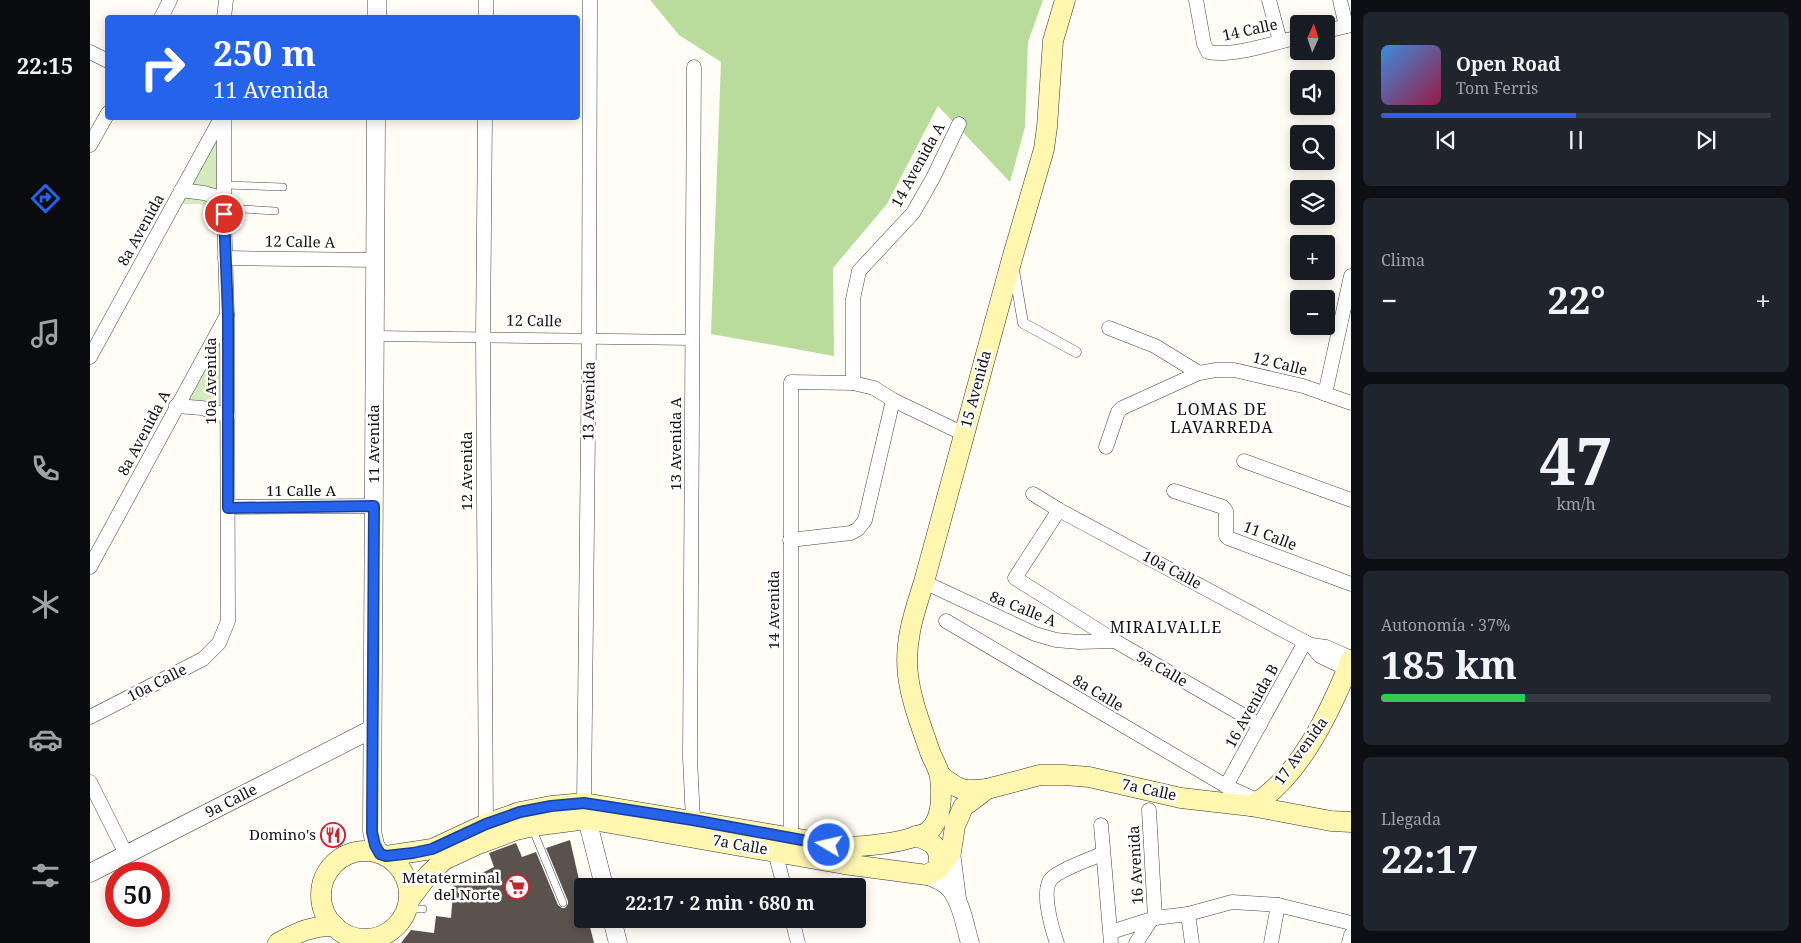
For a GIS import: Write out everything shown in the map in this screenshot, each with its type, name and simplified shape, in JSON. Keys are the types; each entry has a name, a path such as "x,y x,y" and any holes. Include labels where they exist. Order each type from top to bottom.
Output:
{"main road":[{"name":"15 Avenida","path":"940,775 928,746 908,676 906,651 910,625 924,582 1044,149 1053,41 1065,0"},
{"name":"17 Avenida","path":"1255,803 1266,796 1280,782 1306,749 1329,711 1350,662"},
{"name":"7a Calle","path":"413,906 444,860 476,845 516,830 585,811 775,852 870,868 939,865 963,807 987,789 1040,775 1064,774 1090,777 1181,798 1255,803"},
{"name":"7a Calle","path":"376,853 413,853 432,849 486,824 536,808 693,820 791,839 847,847 890,843 925,834 933,827 938,818 940,808 940,775"},
{"path":"940,775 953,786 970,791 987,789"},
{"path":"1280,782 1285,799 1295,814"},
{"path":"1255,803 1330,821 1351,822"},
{"path":"916,836 928,840 936,846 940,855 939,865"},
{"path":"278,943 317,926 353,937 380,939 394,928 413,906 405,874 397,863 376,853 350,853 340,858 332,866 322,885 321,896 327,917 340,933"},
{"path":"303,933 315,920 323,907"}],"street":[{"path":"163,15 170,0"},
{"path":"224,15 226,0"},
{"path":"376,15 377,0"},
{"path":"486,0 486,15"},
{"name":"13 Avenida","path":"590,0 585,811 602,878"},
{"name":"14 Calle","path":"1196,0 1204,44 1208,52 1216,54 1232,52 1290,39"},
{"path":"1269,0 1280,41"},
{"path":"1335,29 1349,26 1340,0"},
{"path":"90,52 105,60"},
{"name":"13 Avenida A","path":"693,820 690,748 694,67"},
{"path":"90,145 105,118"},
{"name":"8a Avenida","path":"90,357 221,120"},
{"name":"10a Avenida","path":"219,643 228,621 228,315 222,120"},
{"name":"11 Avenida","path":"376,120 372,832 376,853"},
{"name":"12 Avenida","path":"485,120 483,337 486,824"},
{"name":"14 Avenida A","path":"853,383 854,299 859,270 913,213 933,178 959,124"},
{"path":"181,190 224,197"},
{"name":"12 Calle A","path":"225,258 375,260"},
{"path":"1012,259 1023,323 1076,352"},
{"path":"1325,394 1351,276"},
{"name":"8a Avenida A","path":"90,567 176,406 228,315"},
{"path":"1109,328 1155,346 1198,373"},
{"name":"12 Calle","path":"375,336 693,340"},
{"name":"12 Calle","path":"1198,373 1234,370 1302,386 1351,403"},
{"path":"1106,447 1118,412 1122,408 1198,373"},
{"name":"14 Avenida","path":"791,839 791,382 853,383"},
{"path":"853,383 874,388 893,400 964,434"},
{"path":"790,540 851,533 858,529 866,520 893,400"},
{"path":"176,406 202,408 228,416"},
{"path":"1244,461 1351,500"},
{"name":"11 Calle","path":"1174,491 1223,507 1226,511 1226,536 1228,538 1351,584"},
{"name":"10a Calle","path":"1033,494 1059,510 1308,643 1320,656 1350,662"},
{"name":"11 Calle A","path":"228,508 374,506"},
{"name":"9a Calle","path":"1059,510 1015,578 1115,641 1260,725"},
{"name":"8a Calle A","path":"924,582 1035,634 1056,640 1079,642 1115,641"},
{"name":"8a Calle","path":"946,621 1255,803"},
{"name":"10a Calle","path":"90,717 196,663 209,654 219,643"},
{"name":"16 Avenida B","path":"1231,788 1260,725 1308,643"},
{"name":"9a Calle","path":"90,873 372,729"},
{"path":"90,782 126,854"},
{"name":"16 Avenida","path":"1136,943 1153,919 1149,810"},
{"path":"1101,825 1102,854 1111,938 1153,919 1188,914 1232,902 1278,905 1351,924"},
{"path":"775,852 782,878"},
{"path":"1057,943 1051,925 1047,895 1048,884 1055,876 1102,854"},
{"path":"939,865 938,880 951,890 958,904"},
{"path":"939,865 958,904 970,943"},
{"path":"1271,943 1278,905"},
{"path":"1188,914 1192,943"},
{"path":"614,928 618,943"},
{"path":"794,928 798,943"},
{"path":"1349,943 1351,935"}],"lane":[{"path":"224,197 283,187"},
{"path":"224,197 275,210"},
{"path":"533,826 563,903"}],"green space":[{"path":"650,0 1043,0 1028,42 1025,127 1010,182 938,106 887,204 833,268 834,356 711,334 721,62 679,35"},
{"path":"221,120 224,214 201,204 174,204"},
{"path":"219,341 220,407 186,400"}],"building":[{"name":"Metaterminal del Norte","path":"570,840 579,878 574,878 574,928 590,928 594,943 401,943 411,930 434,933 436,916 451,918 454,881 457,873 478,875 494,867 489,853 516,843 522,857 536,852 558,905 565,908 568,901 546,848"}],"place":[{"name":"Domino's","path":"333,835"},
{"name":"Metaterminal del Norte","path":"517,887"}],"district":[{"name":"LOMAS DE LAVARREDA","path":"1222,418"},
{"name":"MIRALVALLE","path":"1166,627"}],"route":[{"path":"224,214 228,315 228,508 374,506 372,832 375,845 380,854 386,856 432,849 486,824 520,812 536,808 584,803 693,820 829,845"}]}
